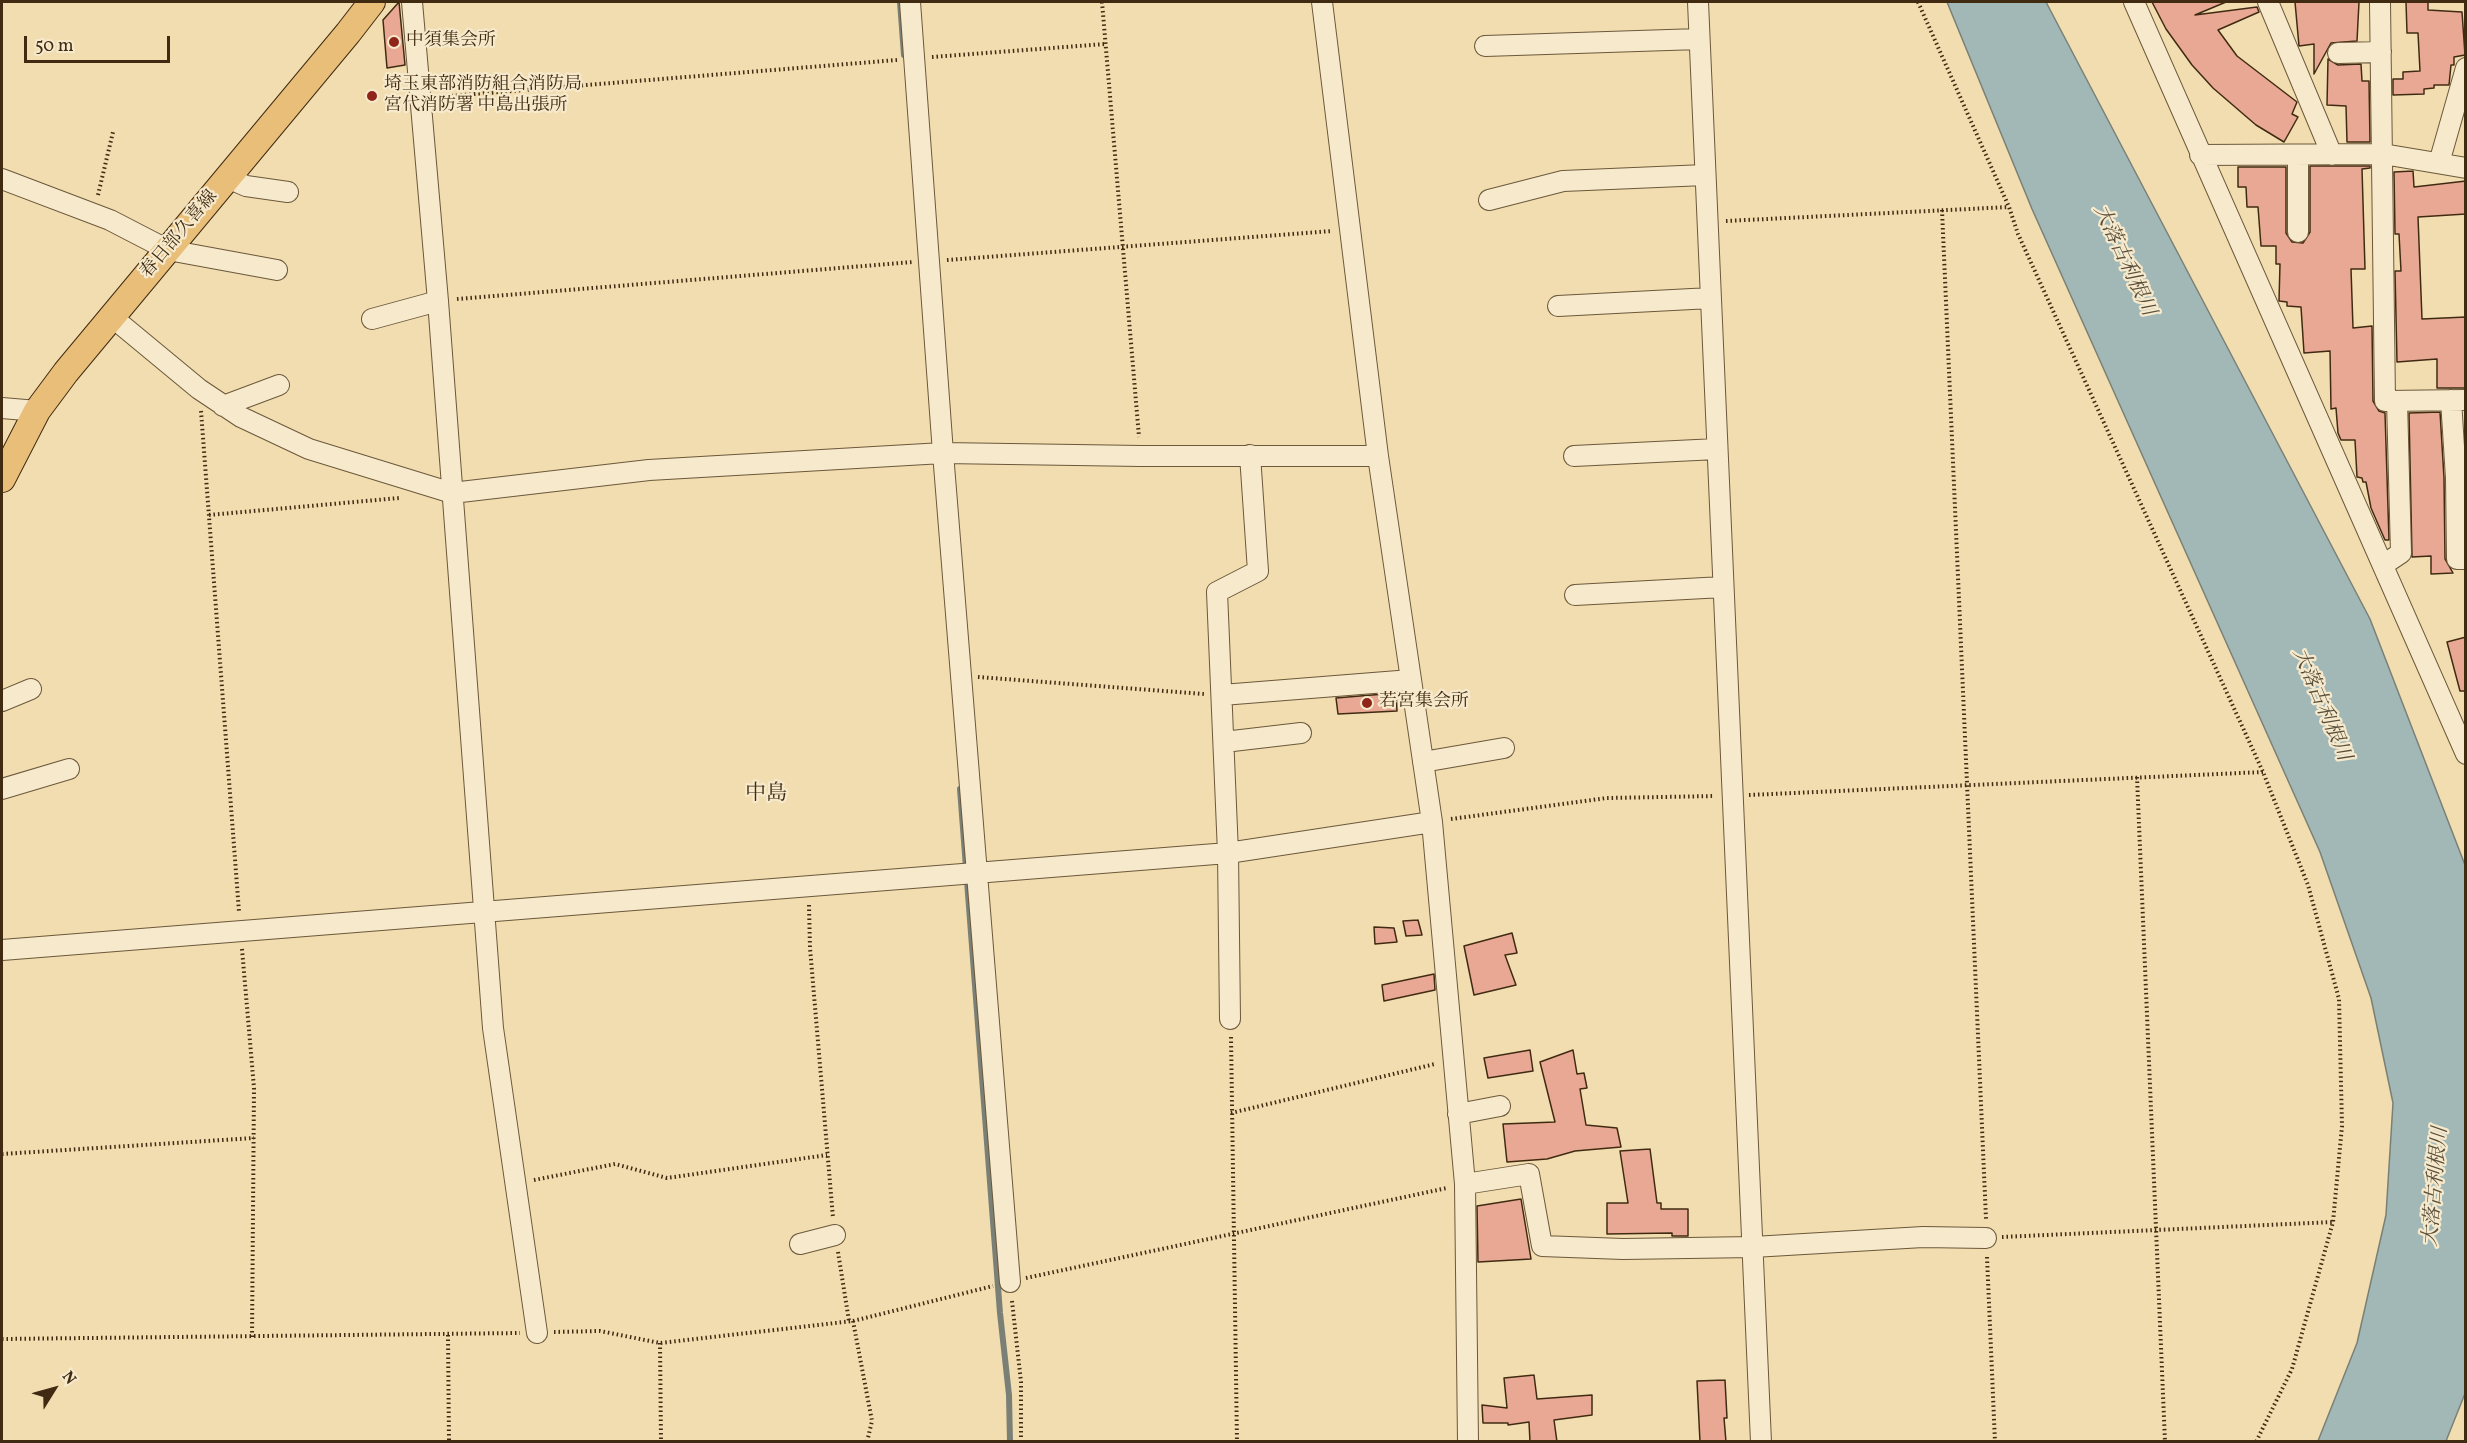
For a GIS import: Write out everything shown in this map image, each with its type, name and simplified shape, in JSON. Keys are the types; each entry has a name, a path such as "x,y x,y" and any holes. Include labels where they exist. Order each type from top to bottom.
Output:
{"main road":[{"name":"春日部久喜線","path":"2,479 37,411 66,372 372,2"}],"street":[{"path":"412,2 438,301 493,1028 537,1332"},
{"path":"910,2 943,453 1010,1282"},
{"path":"1322,2 1378,456 1432,822 1465,1184 1468,1442"},
{"path":"1698,2 1761,1442"},
{"path":"2134,2 2466,754"},
{"path":"2268,2 2332,154"},
{"path":"2380,2 2385,401 2458,400 2461,478 2457,559 2466,559"},
{"path":"1485,46 1548,46 1699,39"},
{"path":"2338,53 2381,52"},
{"path":"2439,163 2466,68"},
{"path":"2200,155 2383,154 2466,168"},
{"path":"2298,155 2298,232"},
{"path":"1489,200 1563,182 1705,175"},
{"path":"228,178 246,186 288,192"},
{"path":"2,180 93,213 168,250 277,270"},
{"path":"1558,306 1711,298"},
{"path":"372,319 438,301"},
{"path":"112,317 223,406 309,449 452,493 649,470 943,453 1378,456"},
{"path":"223,406 279,385"},
{"path":"2384,566 2401,553 2397,400"},
{"path":"2,408 37,411"},
{"path":"1574,456 1717,449"},
{"path":"1230,1019 1228,853 1217,592 1258,571 1250,455"},
{"path":"1575,595 1723,587"},
{"path":"1221,695 1411,680"},
{"path":"2,701 31,689"},
{"path":"1224,742 1301,733"},
{"path":"1423,762 1504,748"},
{"path":"2,789 69,770"},
{"path":"2,950 1228,853 1432,822"},
{"path":"1458,1114 1500,1106"},
{"path":"1465,1184 1529,1173 1542,1246 1623,1249 1753,1247 1923,1237 1986,1238"},
{"path":"800,1244 835,1235"}],"path":[{"path":"1102,2 1141,456"},
{"path":"1918,2 2009,207 2018,234 2263,772 2308,885 2339,999 2342,1126 2333,1222 2292,1369 2256,1442"},
{"path":"420,99 1105,44"},
{"path":"93,213 113,132"},
{"path":"1707,222 2009,207"},
{"path":"1942,210 1995,1442"},
{"path":"438,301 1350,230"},
{"path":"199,389 254,1088 252,1337"},
{"path":"209,515 405,497"},
{"path":"962,676 1221,695"},
{"path":"1432,822 1606,798 1732,795 2263,772"},
{"path":"2137,777 2165,1442"},
{"path":"516,1184 615,1164 667,1178 827,1155 810,948 809,886"},
{"path":"1230,1019 1237,1442"},
{"path":"1231,1113 1453,1060"},
{"path":"2,1154 254,1138"},
{"path":"2,1339 448,1335 600,1330 660,1343 853,1321 1010,1282 1465,1184"},
{"path":"1986,1238 2333,1222"},
{"path":"1010,1282 1021,1382 1021,1442"},
{"path":"853,1321 872,1421 867,1442"},
{"path":"448,1335 449,1442"},
{"path":"660,1343 661,1442"}],"water":[{"name":"大落古利根川","path":"1947,2 2046,2 2370,619 2465,865 2466,1391 2446,1441 2318,1441 2357,1343 2386,1215 2393,1103 2371,998 2320,852 2032,209"}],"building":[{"name":"中須集会所","path":"399,2 405,65 387,68 383,20"},
{"path":"2152,2 2226,2 2195,15 2257,7 2259,12 2218,30 2237,56 2297,102 2292,114 2298,117 2284,142 2256,125 2213,88 2192,65 2166,29"},
{"path":"2295,2 2359,2 2357,41 2331,43 2314,74 2314,44 2299,46"},
{"path":"2406,2 2428,2 2428,10 2462,12 2465,55 2454,57 2449,85 2434,85 2434,88 2424,89 2424,94 2393,95 2393,79 2403,79 2403,72 2420,71 2418,33 2407,33"},
{"path":"2328,59 2338,65 2361,64 2362,81 2369,81 2370,142 2347,142 2346,106 2327,105"},
{"path":"2310,166 2370,166 2370,168 2362,169 2365,269 2351,269 2353,328 2372,326 2373,401 2379,411 2385,413 2389,540 2385,540 2371,508 2366,482 2357,477 2355,440 2341,440 2338,433 2336,408 2331,409 2330,351 2304,353 2301,307 2287,306 2287,302 2279,301 2280,264 2276,264 2276,246 2261,246 2258,207 2247,207 2246,187 2238,187 2238,167 2286,167 2286,233 2292,242 2303,243 2310,232"},
{"path":"2413,171 2414,187 2466,181 2466,214 2418,217 2422,319 2466,317 2466,388 2437,388 2437,359 2397,362 2395,271 2401,271 2399,234 2395,234 2394,172"},
{"path":"2440,412 2445,559 2453,573 2431,574 2431,556 2412,557 2409,413"},
{"path":"2466,637 2466,691 2460,691 2447,642"},
{"name":"若宮集会所","path":"1396,693 1397,711 1338,714 1336,698"},
{"path":"1418,920 1422,935 1406,936 1403,921"},
{"path":"1374,927 1394,928 1397,942 1375,944"},
{"path":"1512,933 1517,953 1505,955 1516,985 1474,995 1464,946"},
{"path":"1434,974 1435,990 1384,1001 1382,985"},
{"path":"1530,1050 1533,1071 1488,1078 1484,1058"},
{"path":"1573,1050 1577,1074 1584,1073 1587,1088 1580,1089 1586,1125 1617,1128 1621,1147 1575,1151 1547,1159 1507,1162 1503,1124 1555,1122 1540,1062"},
{"path":"1650,1149 1657,1203 1661,1203 1661,1209 1688,1209 1688,1236 1672,1236 1672,1233 1607,1234 1607,1203 1628,1203 1620,1151"},
{"path":"1521,1199 1531,1259 1478,1262 1477,1206"},
{"path":"1534,1375 1537,1399 1592,1395 1592,1415 1554,1420 1557,1442 1530,1442 1529,1422 1508,1425 1508,1423 1483,1423 1482,1405 1507,1408 1504,1378"},
{"path":"1725,1380 1726,1442 1700,1442 1697,1381"}],"waterway":[{"path":"900,2 904,55"},
{"path":"960,789 1000,1313 1009,1395 1010,1442"}],"place":[{"name":"中須集会所","path":"394,42"},
{"name":"埼玉東部消防組合消防局 宮代消防署 中島出張所","path":"372,96"},
{"name":"若宮集会所","path":"1367,703"}],"district":[{"name":"中島","path":"766,795"}]}
